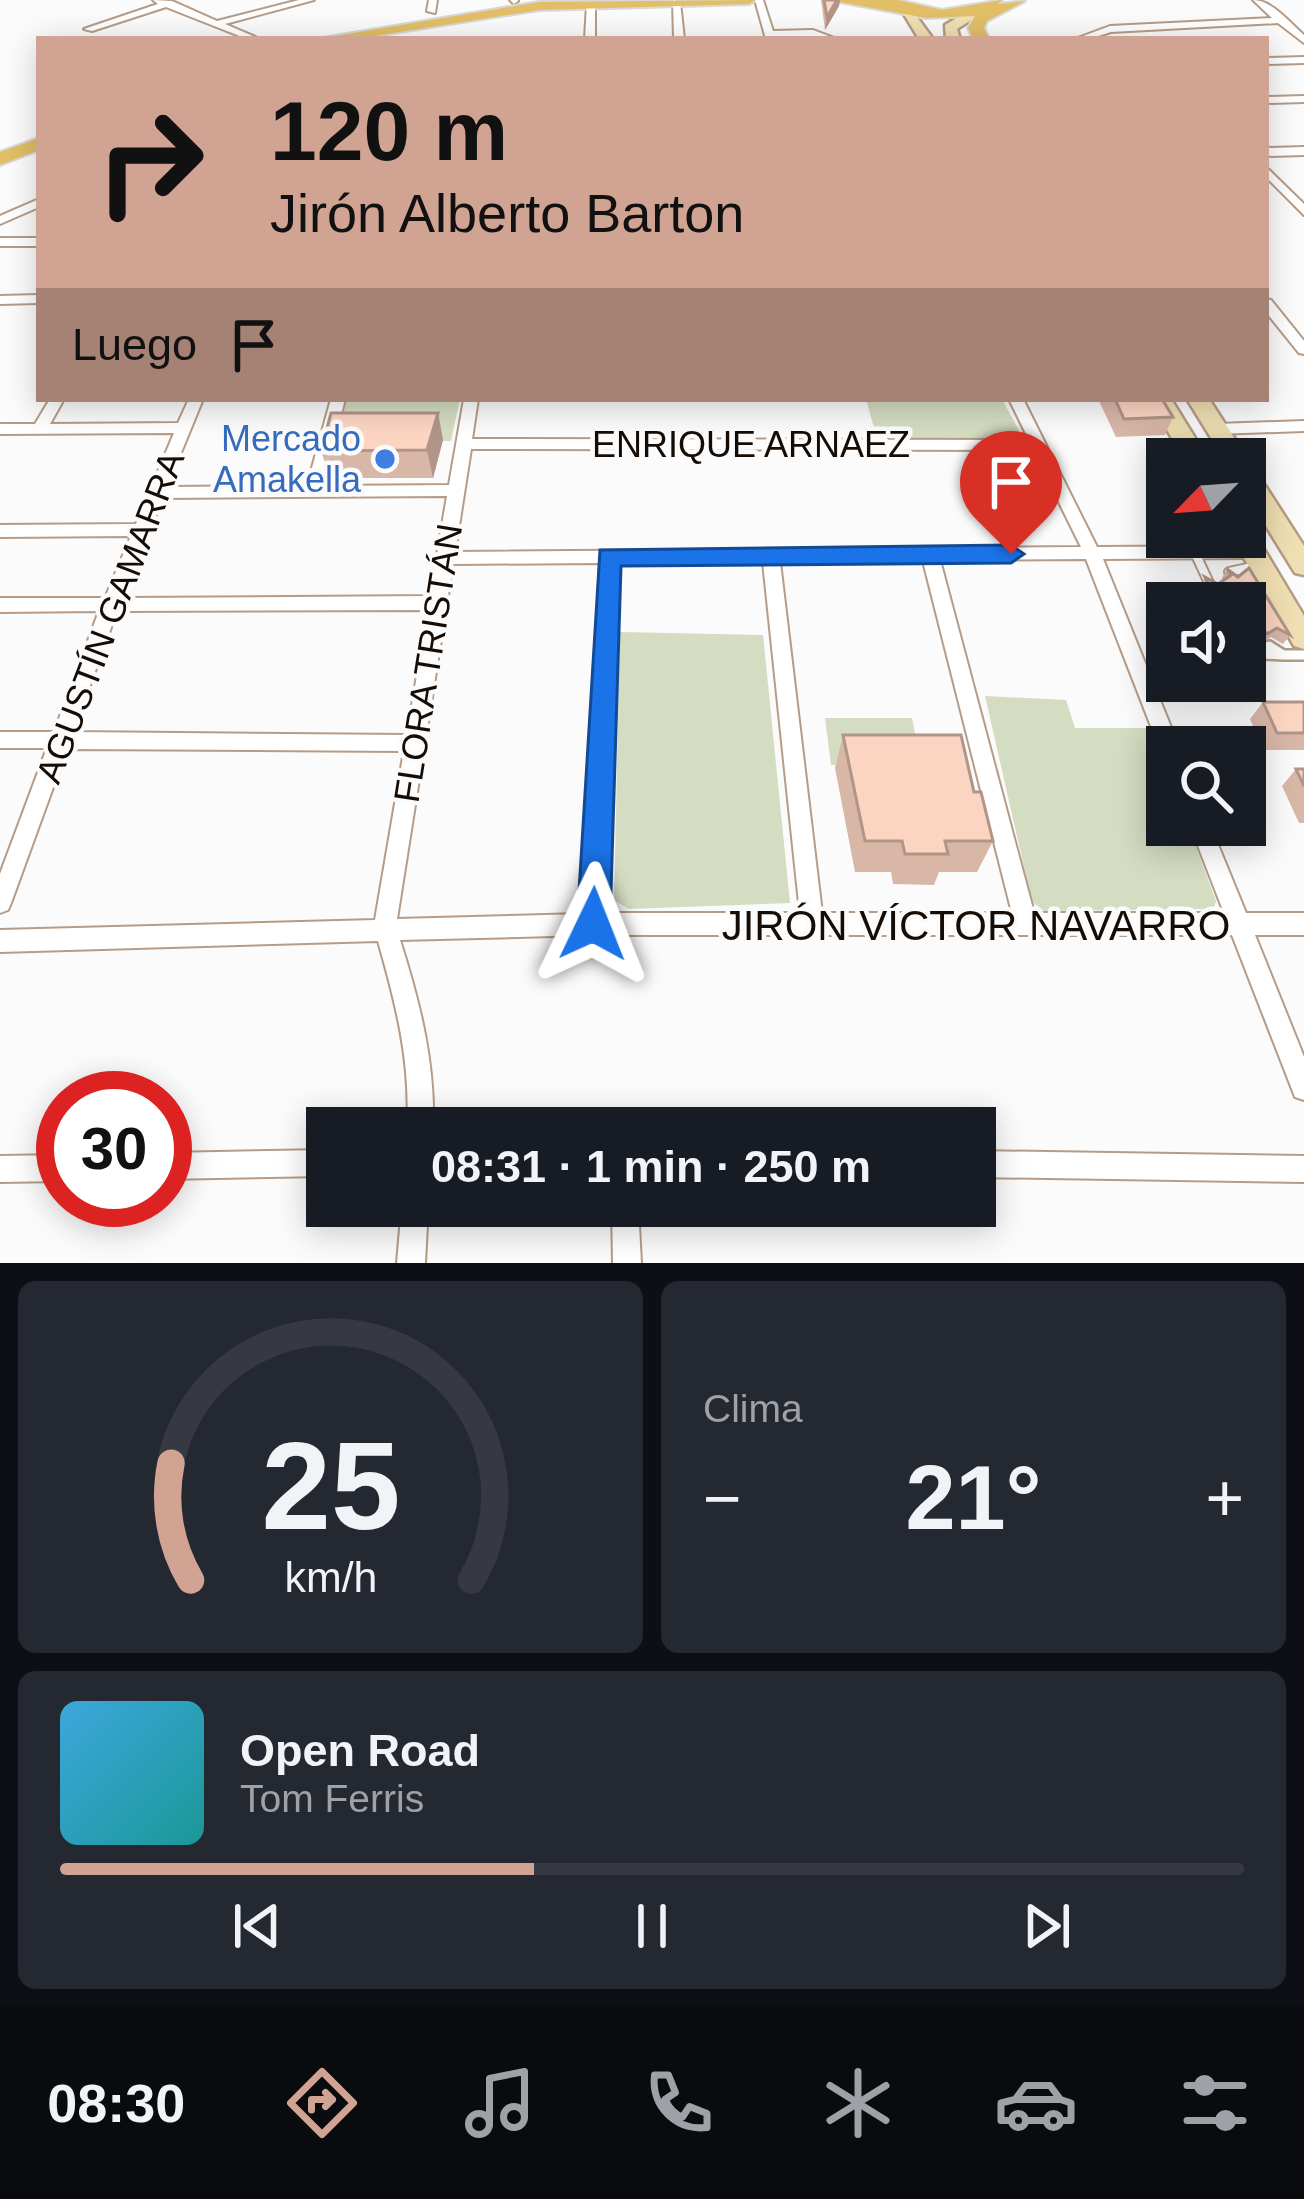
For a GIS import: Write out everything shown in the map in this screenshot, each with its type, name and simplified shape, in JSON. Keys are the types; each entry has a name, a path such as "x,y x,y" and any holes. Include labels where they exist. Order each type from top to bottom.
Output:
{"main road":[{"path":"323,36 433,6 530,0"},
{"path":"325,36 472,13 749,0"},
{"path":"836,0 988,6 1022,1"},
{"path":"980,36 978,21 1022,1"},
{"path":"895,5 923,36"},
{"path":"951,36 950,28 988,6"},
{"path":"0,148 36,133"},
{"path":"0,159 36,144"},
{"path":"1162,402 1183,438"},
{"path":"1200,402 1223,438"},
{"path":"1266,505 1304,566"},
{"path":"1256,558 1294,647"}],"street":[{"path":"104,36 89,29 161,2 180,0"},
{"path":"214,24 310,0"},
{"path":"759,0 770,36 823,36"},
{"path":"1257,0 1304,40"},
{"path":"161,2 247,36"},
{"path":"676,2 679,36"},
{"path":"590,36 591,4"},
{"path":"1088,36 1110,28 1282,20"},
{"path":"1269,61 1304,60"},
{"path":"1269,100 1304,99"},
{"path":"1269,152 1304,151"},
{"path":"1269,169 1304,167"},
{"path":"1269,172 1304,211"},
{"path":"0,220 36,204"},
{"path":"0,242 36,242"},
{"path":"0,300 36,299"},
{"path":"1269,306 1302,345"},
{"path":"40,429 55,402"},
{"name":"AGUSTÍN GAMARRA","path":"0,903 65,739 110,606 195,402"},
{"path":"314,491 337,402"},
{"name":"FLORA TRISTÁN","path":"385,927 471,402"},
{"path":"1017,402 1092,553 1161,726"},
{"path":"1217,429 1304,426"},
{"path":"0,429 182,428"},
{"name":"ENRIQUE ARNAEZ","path":"464,444 1038,445"},
{"path":"155,494 457,490"},
{"path":"0,531 141,530"},
{"path":"446,558 1146,553"},
{"path":"930,554 1026,926"},
{"path":"593,924 609,556"},
{"path":"772,556 812,926"},
{"path":"0,605 438,603"},
{"path":"0,740 415,743"},
{"path":"1208,846 1304,1088"},
{"name":"JIRÓN VÍCTOR NAVARRO","path":"0,940 593,924 1304,924"},
{"path":"385,927 412,1017 421,1107"},
{"path":"192,1166 306,1163"},
{"path":"996,1164 1304,1169"},
{"path":"0,1169 36,1168"},
{"path":"411,1263 414,1227"},
{"path":"626,1227 627,1263"}],"lane":[{"path":"1197,558 1208,581 1231,575 1247,558"},
{"path":"1270,646 1294,647 1304,655"}],"green space":[{"path":"346,402 459,402 451,441 337,441"},
{"path":"867,402 1004,402 1024,440 877,439"},
{"path":"620,632 763,635 790,903 629,909 614,900"},
{"path":"985,696 1066,700 1075,728 1146,728 1146,846 1196,846 1216,901 1214,909 1044,911 1032,902"},
{"path":"825,718 912,718 921,765 831,765"}],"building":[{"path":"824,0 837,0 827,17"},
{"path":"1116,402 1164,402 1173,417 1124,419"},
{"path":"331,413 438,413 427,450 321,451"},
{"path":"1249,568 1258,582 1221,582 1231,575 1227,569 1238,577"},
{"path":"1266,596 1290,635 1277,628 1267,634"},
{"path":"1263,702 1304,702 1304,733 1277,733"},
{"path":"843,735 961,735 974,792 981,792 993,841 945,841 948,854 905,854 902,841 865,841"}],"place":[{"name":"Mercado Amakella","path":"385,459"}],"route":[{"path":"593,924 609,556 1011,554"}]}
